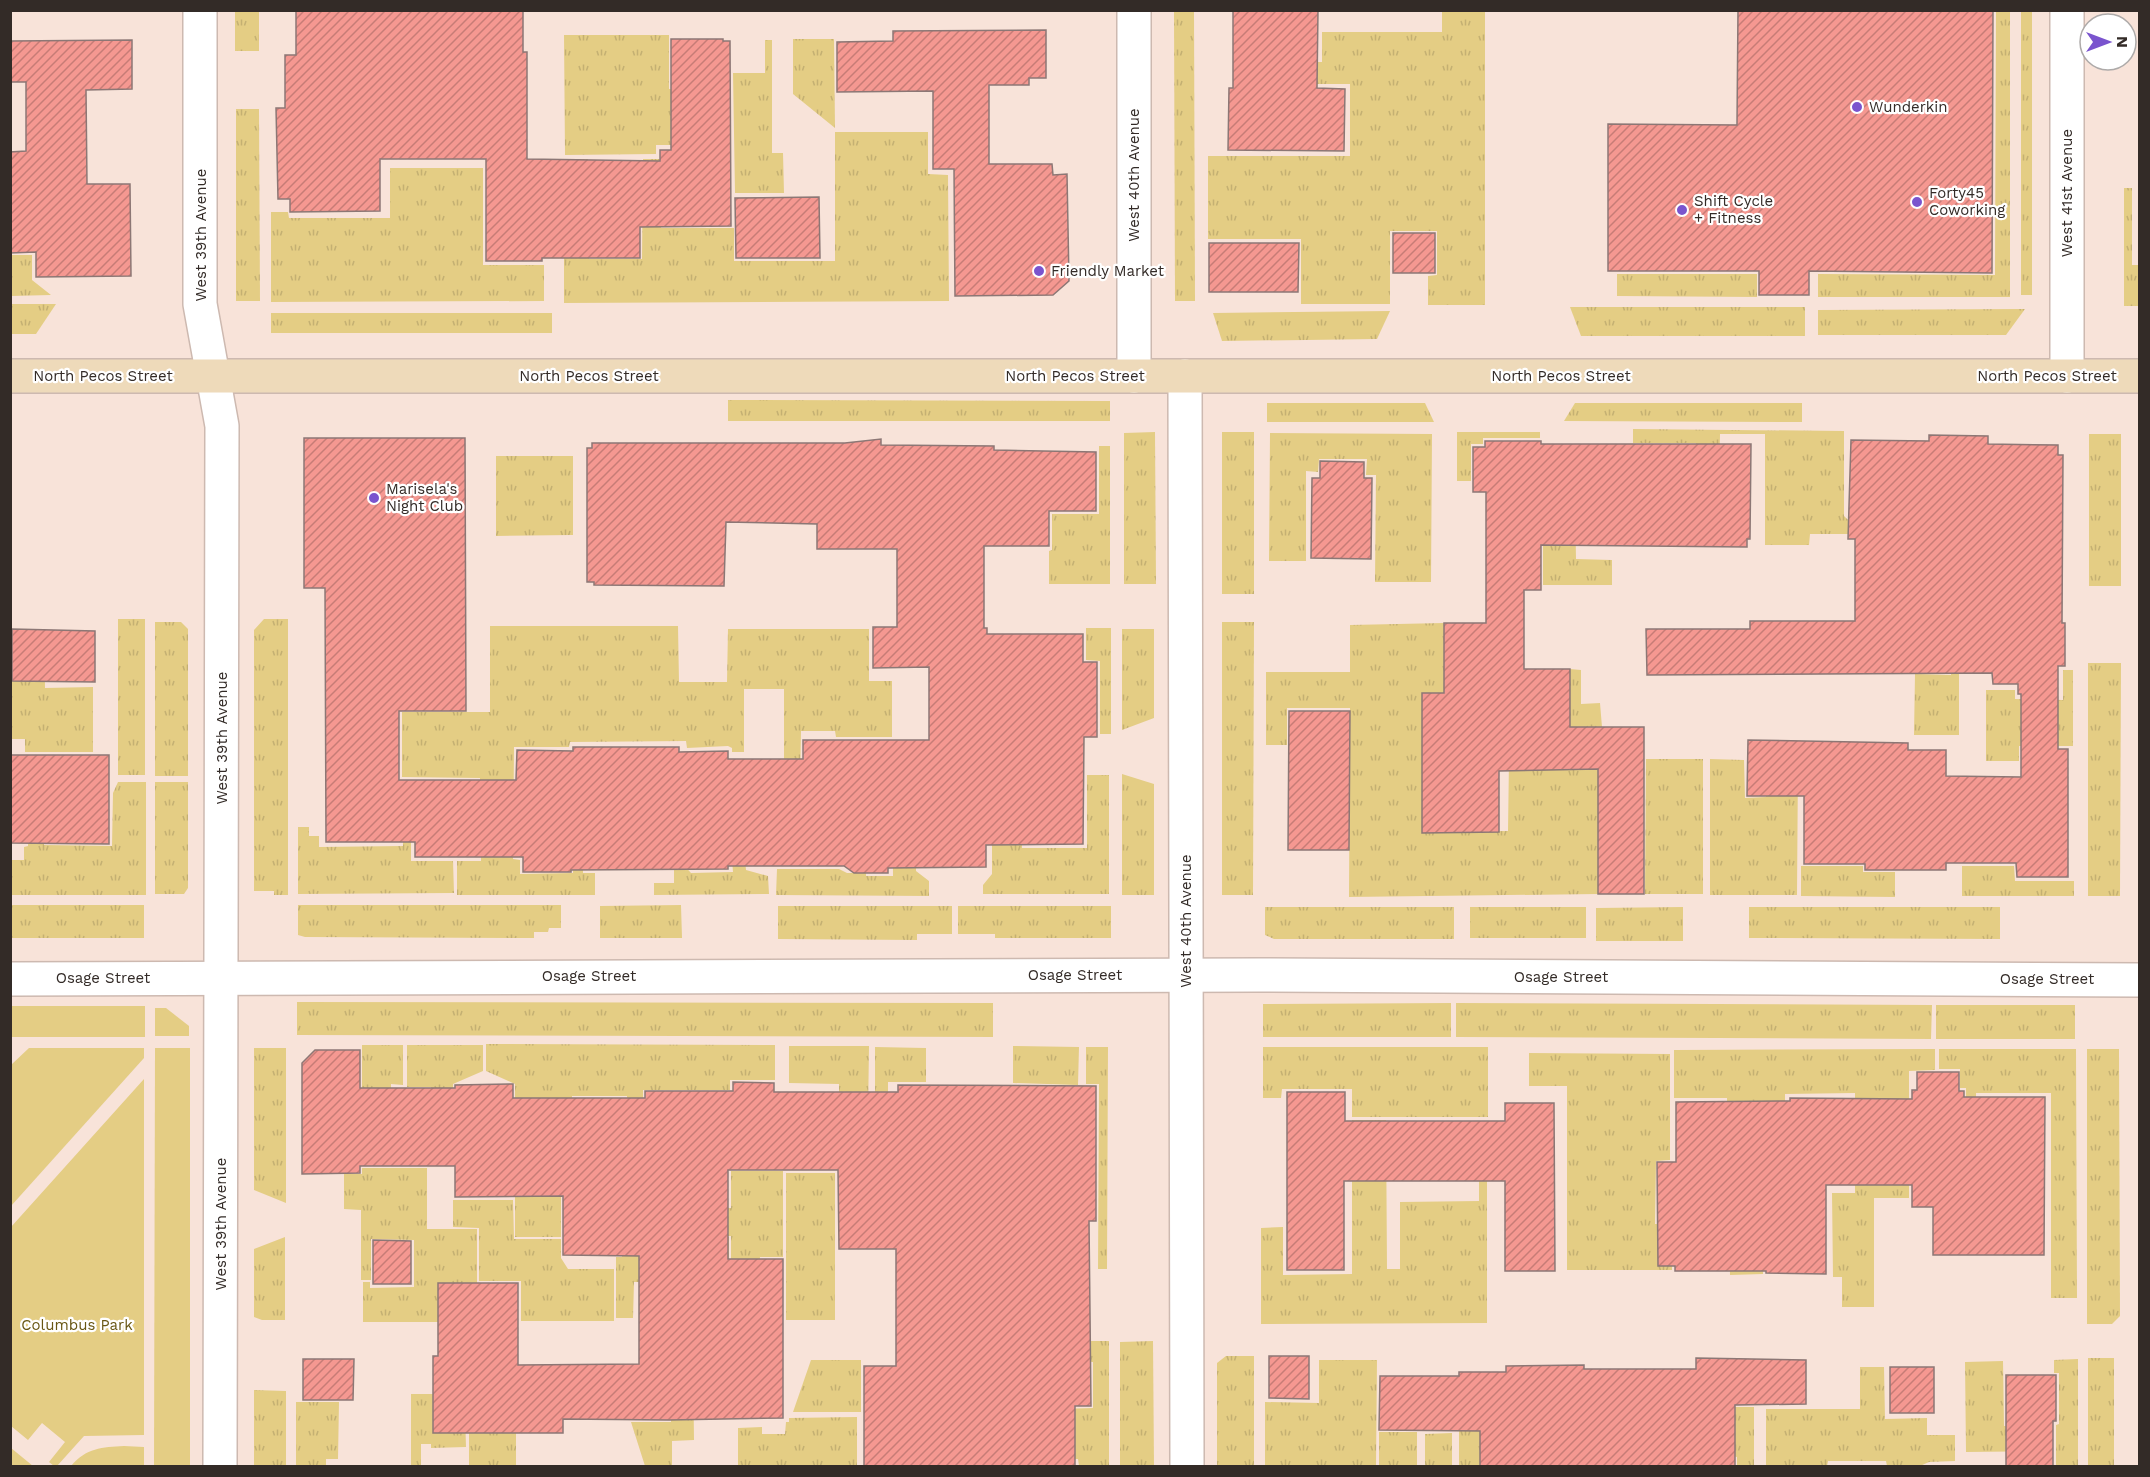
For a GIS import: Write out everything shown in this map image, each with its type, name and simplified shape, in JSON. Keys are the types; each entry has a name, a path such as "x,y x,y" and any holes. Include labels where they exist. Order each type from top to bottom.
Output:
{"main road":[{"name":"North Pecos Street","path":"10,376 2139,376"}],"street":[{"name":"West 39th Avenue","path":"200,10 200,304 222,426 220,1467"},
{"name":"West 40th Avenue","path":"1134,10 1134,376"},
{"name":"West 41st Avenue","path":"2067,10 2067,376"},
{"name":"West 40th Avenue","path":"1185,376 1187,1467"},
{"name":"Osage Street","path":"10,979 1186,975 2139,980"}],"green space":[{"path":"235,11 259,11 259,51 235,51"},
{"path":"1174,11 1194,11 1195,301 1175,301"},
{"path":"1442,11 1485,11 1485,305 1428,305 1428,276 1437,275 1437,231 1390,231 1390,304 1301,304 1301,239 1208,239 1208,156 1350,156 1350,84 1252,84 1252,62 1322,62 1322,32 1442,32"},
{"path":"1996,11 2010,11 2010,297 1818,297 1818,274 1995,275"},
{"path":"2021,11 2032,11 2032,295 2021,295"},
{"path":"564,35 669,35 669,89 682,89 683,145 656,145 656,154 565,155"},
{"path":"793,39 834,39 835,128 793,94"},
{"path":"765,40 772,40 772,153 783,153 784,193 735,193 733,73 765,73"},
{"path":"236,109 259,109 260,301 236,301"},
{"path":"835,132 928,132 928,174 948,175 949,301 564,303 564,159 588,159 589,259 642,259 643,159 660,159 661,228 734,228 734,261 835,261"},
{"path":"390,168 483,168 483,265 544,265 544,301 271,302 271,212 288,212 289,218 390,218"},
{"path":"2124,188 2132,188 2132,265 2139,265 2139,306 2124,306"},
{"path":"10,255 32,255 32,280 51,295 11,296"},
{"path":"1617,274 1757,274 1757,297 1617,296"},
{"path":"11,304 56,304 36,334 11,334"},
{"path":"1570,307 1805,307 1805,336 1581,336"},
{"path":"2025,309 2006,335 1818,335 1818,310"},
{"path":"1390,311 1377,339 1222,341 1213,313"},
{"path":"271,313 552,313 552,333 271,333"},
{"path":"728,400 1110,401 1110,421 728,421"},
{"path":"1267,403 1425,403 1434,422 1267,422"},
{"path":"1575,403 1802,403 1802,422 1564,421"},
{"path":"1633,429 1844,431 1844,516 1863,534 1810,534 1809,545 1765,545 1765,434 1720,434 1719,495 1695,503 1696,443 1633,443"},
{"path":"1155,432 1156,584 1124,584 1124,433"},
{"path":"1222,432 1254,432 1254,594 1222,594"},
{"path":"1457,432 1540,432 1540,438 1483,438 1483,444 1471,444 1471,481 1457,481"},
{"path":"1270,433 1432,434 1431,582 1375,582 1376,475 1366,475 1367,459 1319,459 1318,472 1306,471 1306,561 1269,561"},
{"path":"2089,434 2121,434 2121,586 2089,586"},
{"path":"1099,446 1110,446 1110,584 1049,584 1052,514 1099,514"},
{"path":"496,456 573,456 573,535 496,536"},
{"path":"1543,497 1575,497 1576,559 1612,560 1612,585 1543,585"},
{"path":"118,619 145,619 145,775 118,775"},
{"path":"264,619 288,619 288,895 274,895 274,891 254,891 254,630"},
{"path":"155,622 181,622 188,629 188,776 155,776"},
{"path":"1222,622 1254,622 1253,895 1222,895"},
{"path":"1444,623 1486,694 1422,693 1422,832 1508,831 1510,688 1570,669 1581,670 1581,704 1600,703 1602,727 1598,894 1349,897 1350,708 1287,708 1287,745 1266,745 1266,672 1350,672 1350,625"},
{"path":"490,626 678,626 679,682 727,682 728,629 869,629 869,681 892,681 892,737 836,737 835,731 801,731 800,780 784,780 784,689 744,689 744,752 732,752 732,748 728,746 687,748 686,741 570,742 569,747 514,747 513,859 520,860 520,874 573,873 573,864 583,864 583,873 595,873 595,895 457,895 457,861 481,861 480,778 402,777 402,712 490,712"},
{"path":"1086,628 1111,628 1111,734 1100,734 1100,661 1086,660"},
{"path":"1122,629 1154,629 1154,718 1122,730"},
{"path":"44,630 45,688 93,687 93,752 25,752 25,739 11,739 10,681 36,680"},
{"path":"1951,635 1959,635 1959,735 1914,735 1915,674 1951,675"},
{"path":"2088,663 2121,663 2120,896 2088,896"},
{"path":"2063,670 2073,670 2073,746 2019,746 2019,761 1986,761 1986,690 2015,690 2015,699 2063,700"},
{"path":"892,742 915,742 916,871 929,881 929,896 776,895 777,869 839,869 847,873 866,873 866,876 893,876"},
{"path":"28,759 44,759 44,845 112,846 113,793 118,782 146,782 146,895 11,895 10,860 24,860 24,847 28,846"},
{"path":"1646,759 1703,759 1703,894 1645,894"},
{"path":"1710,759 1744,760 1745,798 1766,797 1766,761 1798,761 1797,895 1710,895"},
{"path":"1122,774 1154,784 1154,895 1122,895"},
{"path":"1087,775 1109,775 1109,894 983,894 983,885 992,874 992,801 1022,829 1022,848 1087,848"},
{"path":"155,782 188,782 188,888 184,894 155,894"},
{"path":"403,783 411,783 411,861 453,861 454,893 298,894 298,827 309,827 309,836 319,836 319,847 403,846"},
{"path":"732,860 745,860 746,870 768,876 769,894 654,895 654,883 674,883 674,861 680,861 691,873 733,872"},
{"path":"1801,866 1863,866 1863,872 1895,872 1895,897 1801,896"},
{"path":"1962,866 2014,866 2015,881 2074,881 2074,896 1962,896"},
{"path":"11,905 144,905 144,938 11,938"},
{"path":"298,905 561,905 561,928 549,928 548,932 534,932 534,938 305,937 298,935"},
{"path":"681,905 682,938 600,938 600,906"},
{"path":"778,906 952,906 952,934 917,934 917,940 778,939"},
{"path":"958,906 1111,906 1111,938 995,938 995,934 958,934"},
{"path":"1265,907 1454,907 1454,939 1274,939 1265,935"},
{"path":"1470,907 1586,907 1586,938 1470,938"},
{"path":"1683,907 1683,941 1596,941 1596,908"},
{"path":"1749,907 2000,907 2000,939 1749,938"},
{"path":"297,1002 993,1003 993,1037 297,1035"},
{"path":"1451,1003 1451,1037 1263,1037 1263,1004"},
{"path":"1456,1003 1932,1005 1931,1039 1456,1037"},
{"path":"1936,1005 2075,1005 2075,1039 1936,1039"},
{"path":"11,1006 145,1006 145,1037 11,1037"},
{"path":"155,1008 166,1008 189,1026 189,1036 155,1036"},
{"path":"486,1044 775,1045 775,1080 730,1080 730,1090 643,1090 643,1103 627,1171 627,1096 572,1096 572,1184 561,1184 561,1237 515,1237 515,1084 486,1071"},
{"path":"362,1045 403,1045 403,1085 391,1084 391,1097 362,1166"},
{"path":"407,1045 483,1045 483,1071 453,1084 453,1108 431,1108 431,1087 407,1087"},
{"path":"789,1046 869,1046 868,1116 839,1116 839,1084 789,1083"},
{"path":"1013,1046 1079,1047 1078,1085 1013,1083"},
{"path":"875,1047 926,1048 926,1082 888,1082 888,1118 875,1118"},
{"path":"1086,1047 1108,1047 1107,1269 1098,1269 1099,1084 1086,1084"},
{"path":"1263,1047 1488,1047 1488,1117 1352,1117 1352,1089 1282,1089 1281,1098 1263,1098"},
{"path":"29,1048 144,1048 144,1058 11,1206 11,1065"},
{"name":"Columbus Park","path":"155,1048 190,1048 190,1466 154,1466"},
{"path":"254,1048 286,1048 286,1203 254,1190"},
{"path":"1935,1049 1935,1070 1909,1071 1909,1198 1874,1198 1874,1307 1842,1307 1842,1277 1833,1277 1832,1193 1855,1193 1855,1093 1785,1094 1785,1181 1762,1182 1763,1274 1730,1275 1727,1098 1674,1098 1674,1050"},
{"path":"1939,1049 2076,1049 2077,1298 2051,1298 2051,1093 1976,1093 1976,1190 1967,1190 1966,1088 1960,1088 1960,1069 1939,1069"},
{"path":"2087,1049 2119,1049 2120,1316 2112,1324 2087,1324"},
{"path":"1529,1053 1670,1054 1670,1160 1656,1161 1655,1224 1672,1224 1672,1270 1567,1270 1567,1086 1529,1086"},
{"name":"Columbus Park","path":"144,1079 144,1435 84,1436 57,1466 54,1466 49,1462 65,1442 42,1423 28,1440 11,1426 11,1227"},
{"path":"1352,1120 1386,1120 1387,1269 1400,1269 1400,1202 1479,1201 1479,1121 1487,1121 1487,1323 1261,1324 1261,1228 1283,1227 1283,1275 1352,1274"},
{"path":"362,1168 427,1168 427,1229 477,1229 477,1283 438,1283 438,1322 363,1322 363,1282 370,1282 370,1288 414,1287 414,1240 371,1239 371,1280 361,1280 361,1210 344,1209 344,1174 362,1174"},
{"path":"731,1171 783,1171 783,1257 760,1257 759,1267 731,1311 731,1236 708,1236 708,1208 731,1208"},
{"path":"786,1173 835,1173 835,1320 786,1320"},
{"path":"622,1187 700,1237 729,1237 729,1267 680,1282 634,1282 633,1318 616,1318 616,1257 622,1257"},
{"path":"453,1200 513,1200 514,1239 561,1239 561,1258 568,1269 614,1269 614,1321 521,1321 521,1281 479,1281 479,1228 453,1227"},
{"path":"285,1237 285,1320 262,1320 254,1317 254,1249"},
{"path":"1042,1341 1109,1341 1109,1466 1079,1466 1078,1459 1058,1459 1058,1409 1093,1408 1093,1362 1042,1361"},
{"path":"1153,1341 1154,1466 1120,1466 1120,1342"},
{"path":"1226,1356 1254,1356 1254,1466 1217,1466 1217,1363"},
{"path":"2088,1358 2114,1358 2114,1466 2088,1466"},
{"path":"2078,1359 2078,1466 2056,1466 2059,1373 2054,1373 2054,1360"},
{"path":"811,1360 861,1360 861,1412 793,1412"},
{"path":"1319,1360 1377,1360 1376,1466 1265,1466 1265,1402 1319,1403"},
{"path":"2003,1361 2004,1426 2051,1425 2052,1451 1966,1452 1965,1362"},
{"path":"671,1362 693,1362 694,1440 672,1441 672,1466 645,1466 631,1422 671,1422"},
{"path":"516,1366 516,1466 469,1466 469,1413"},
{"path":"1860,1367 1884,1367 1885,1419 1927,1418 1927,1435 1955,1435 1955,1461 1929,1462 1920,1466 1887,1466 1886,1461 1828,1461 1827,1466 1766,1466 1766,1409 1860,1409"},
{"path":"254,1390 286,1391 286,1466 254,1466"},
{"path":"411,1394 434,1394 465,1413 466,1447 431,1448 431,1444 421,1444 421,1466 411,1466"},
{"path":"296,1402 339,1402 338,1459 326,1459 326,1466 296,1466"},
{"path":"1727,1407 1754,1407 1754,1466 1737,1466 1737,1457 1732,1456"},
{"path":"857,1417 857,1466 738,1466 738,1428 762,1427 762,1434 785,1434 786,1422 789,1422 789,1418"},
{"path":"1459,1425 1501,1425 1500,1466 1459,1466"},
{"path":"1379,1432 1417,1432 1417,1466 1379,1466"},
{"path":"1452,1433 1452,1466 1425,1466 1425,1434"},
{"path":"124,1446 144,1447 144,1466 71,1466 89,1452"},
{"path":"11,1448 33,1466 11,1466"}],"building":[{"path":"296,10 523,10 523,52 527,52 527,159 660,161 660,150 671,150 671,39 730,41 731,226 640,227 640,258 542,258 542,261 486,261 486,159 380,159 380,211 290,212 290,199 278,199 276,108 285,108 285,55 296,55"},
{"path":"1233,10 1318,10 1317,88 1345,89 1344,151 1228,150 1229,88 1233,88"},
{"path":"1738,10 1993,10 1992,273 1809,271 1809,295 1759,295 1759,271 1608,271 1608,124 1737,125"},
{"path":"1046,30 1046,78 1029,78 1029,85 989,85 989,164 1052,164 1053,175 1067,174 1069,281 1053,295 955,296 954,169 933,169 933,91 837,92 837,42 893,41 893,31"},
{"path":"132,40 132,89 86,90 87,184 130,184 131,276 36,277 36,252 10,253 10,152 26,151 26,82 10,82 10,41"},
{"path":"819,197 820,258 736,258 735,198"},
{"path":"1393,233 1435,233 1435,273 1393,273"},
{"path":"1209,243 1299,243 1298,292 1209,292"},
{"path":"1929,435 1988,436 1988,444 2058,445 2058,455 2063,455 2062,623 2065,623 2065,666 2058,666 2058,749 2068,749 2068,877 2017,877 2016,863 1946,863 1946,870 1865,870 1865,864 1804,864 1804,796 1747,796 1748,740 1908,743 1908,750 1946,750 1946,776 2021,777 2021,694 2018,694 2018,684 1993,684 1992,673 1647,675 1646,629 1750,629 1750,621 1855,621 1855,539 1848,539 1851,440 1929,441"},
{"path":"304,438 465,438 466,711 399,711 399,780 516,780 517,750 573,751 573,747 679,747 679,752 728,751 728,759 803,759 803,740 929,740 929,667 873,668 873,627 897,627 897,549 817,549 817,524 726,522 724,586 594,585 594,582 587,582 587,448 592,448 592,443 845,443 881,439 881,445 994,446 994,450 1096,452 1096,511 1049,511 1049,546 984,546 984,628 987,628 987,634 1083,634 1083,662 1097,662 1097,737 1084,737 1083,844 986,845 986,867 888,868 888,873 854,873 844,866 728,866 728,869 523,872 523,857 415,857 415,842 326,842 325,588 304,588"},
{"path":"1485,441 1541,441 1541,444 1751,444 1750,539 1747,539 1747,547 1541,545 1541,590 1524,590 1524,669 1570,669 1570,727 1644,727 1644,894 1598,894 1598,769 1499,771 1499,832 1422,833 1422,693 1444,693 1444,623 1486,623 1486,492 1473,492 1473,447 1485,447"},
{"path":"1320,461 1364,462 1364,478 1372,478 1371,559 1311,558 1312,478 1320,478"},
{"path":"12,629 95,631 95,682 12,681"},
{"path":"1289,711 1350,711 1349,850 1288,850"},
{"path":"10,755 109,755 109,844 10,843"},
{"path":"315,1050 360,1050 360,1088 455,1088 455,1085 513,1084 513,1098 645,1098 645,1091 733,1091 733,1082 774,1083 774,1092 898,1092 898,1085 1096,1086 1096,1221 1089,1221 1091,1406 1075,1406 1075,1467 864,1467 864,1366 896,1366 896,1249 839,1249 838,1170 728,1170 728,1259 783,1259 783,1418 563,1419 563,1433 433,1433 433,1356 438,1356 438,1283 518,1283 518,1365 639,1364 639,1256 563,1255 563,1196 455,1197 455,1166 360,1166 360,1173 302,1174 302,1063"},
{"path":"1917,1072 1959,1072 1959,1091 1964,1091 1964,1097 2045,1097 2044,1255 1933,1255 1933,1207 1912,1207 1912,1185 1826,1185 1826,1274 1766,1273 1766,1271 1675,1271 1675,1266 1658,1266 1657,1162 1676,1162 1676,1102 1790,1101 1790,1098 1912,1099 1912,1090 1917,1090"},
{"path":"1287,1092 1345,1092 1345,1121 1505,1121 1505,1103 1554,1103 1555,1271 1505,1271 1505,1181 1344,1181 1344,1270 1287,1270"},
{"path":"373,1240 411,1241 411,1284 373,1284"},
{"path":"1269,1356 1309,1356 1309,1399 1269,1398"},
{"path":"1696,1358 1806,1360 1806,1404 1735,1405 1735,1467 1480,1467 1480,1431 1379,1430 1380,1376 1459,1376 1459,1372 1506,1372 1506,1366 1584,1365 1584,1369 1696,1369"},
{"path":"303,1359 354,1359 353,1400 303,1400"},
{"path":"1890,1367 1934,1367 1934,1413 1890,1413"},
{"path":"2006,1375 2056,1375 2053,1467 2006,1467"}],"place":[{"name":"Wunderkin","path":"1857,107"},
{"name":"Forty45 Coworking","path":"1917,202"},
{"name":"Shift Cycle + Fitness","path":"1682,210"},
{"name":"Friendly Market","path":"1039,271"},
{"name":"Marisela's Night Club","path":"374,498"}]}
